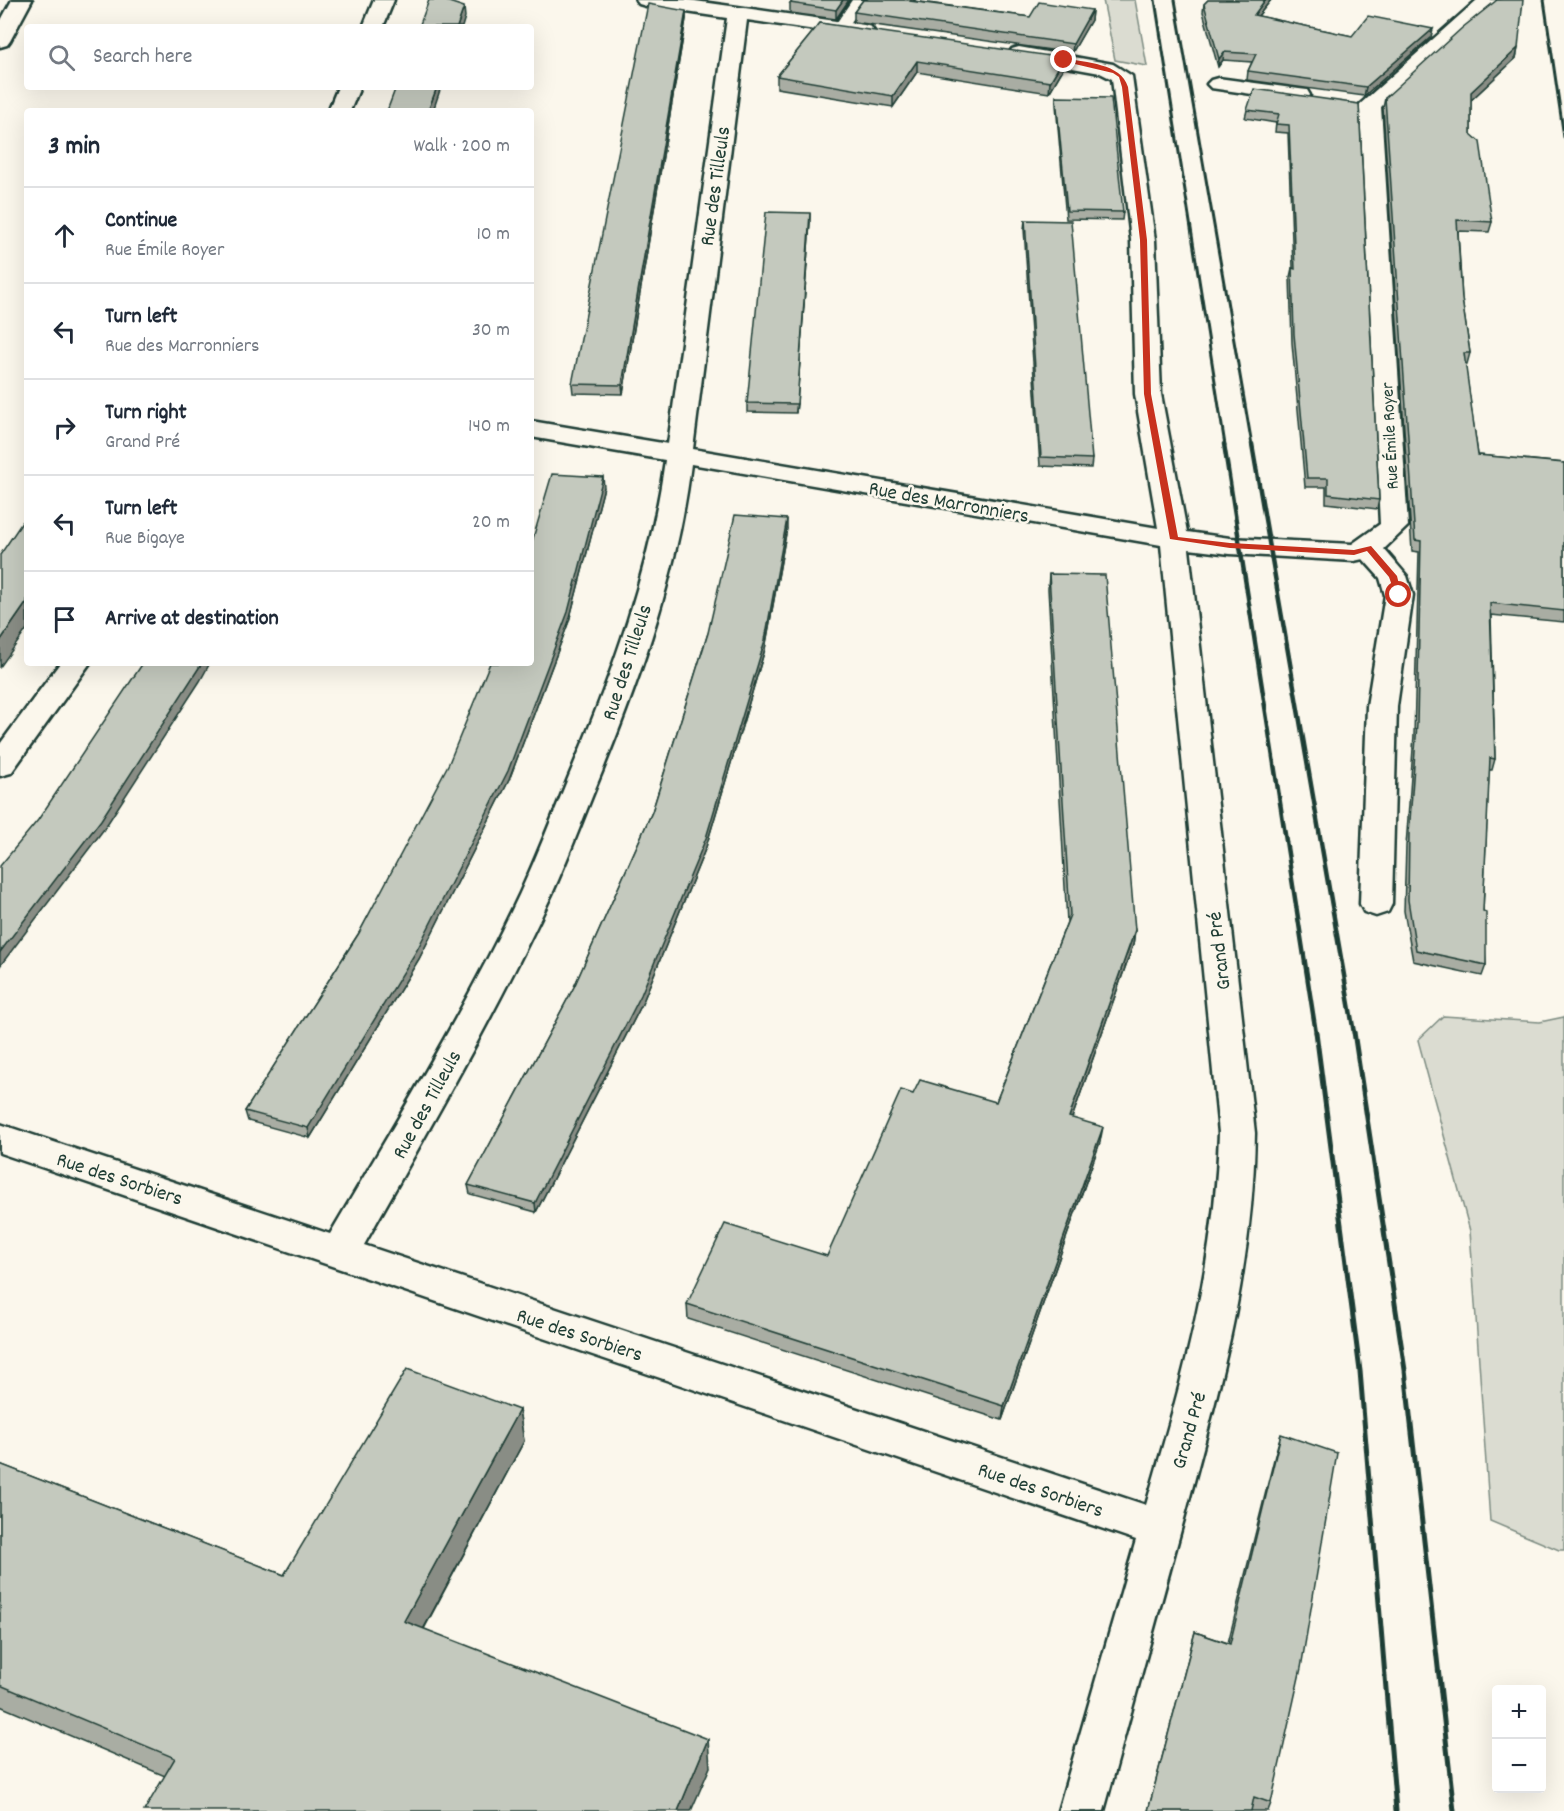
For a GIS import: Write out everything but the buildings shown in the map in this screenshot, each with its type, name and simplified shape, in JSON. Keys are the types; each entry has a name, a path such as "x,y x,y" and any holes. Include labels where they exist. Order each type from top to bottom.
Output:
{"street":[{"path":"0,41 22,0"},
{"path":"374,24 384,0"},
{"path":"646,0 888,35"},
{"path":"1346,102 1370,105 1489,0"},
{"name":"Rue des Tilleuls","path":"339,1254 459,1044 551,860 617,698 644,616 674,495 677,456 738,14"},
{"name":"Grand Pré","path":"993,50 1088,64 1106,68 1122,76 1143,234 1148,394 1174,539 1234,1082 1237,1180 1232,1244 1223,1299 1081,1811"},
{"path":"1218,84 1323,99"},
{"path":"340,108 348,90"},
{"name":"Rue Émile Royer","path":"1368,548 1394,526 1370,105"},
{"name":"Rue des Marronniers","path":"534,429 677,456 1174,539 1230,546 1354,553 1368,548"},
{"path":"1368,548 1393,576 1399,595 1382,706 1376,904"},
{"path":"0,766 73,666"},
{"name":"Rue des Sorbiers","path":"0,1138 1161,1529"}],"lane":[{"path":"840,28 859,0"}],"shaded area":[{"path":"1103,0 1135,0 1147,66 1115,60"},
{"path":"1443,1016 1540,1022 1564,1017 1564,1550 1559,1550 1490,1521 1470,1231 1418,1040"}],"railway":[{"path":"1155,0 1225,445"},
{"path":"1175,0 1252,445"},
{"path":"1544,0 1564,137"},
{"path":"1224,444 1316,1033"},
{"path":"1252,444 1354,1033"},
{"path":"1316,1032 1360,1371 1396,1811"},
{"path":"1354,1032 1405,1370 1454,1811"}],"route":[{"path":"1064,60 1115,71 1122,76 1125,87 1143,240 1148,394 1174,539 1230,546 1354,553 1368,548 1393,576 1399,595"}]}
